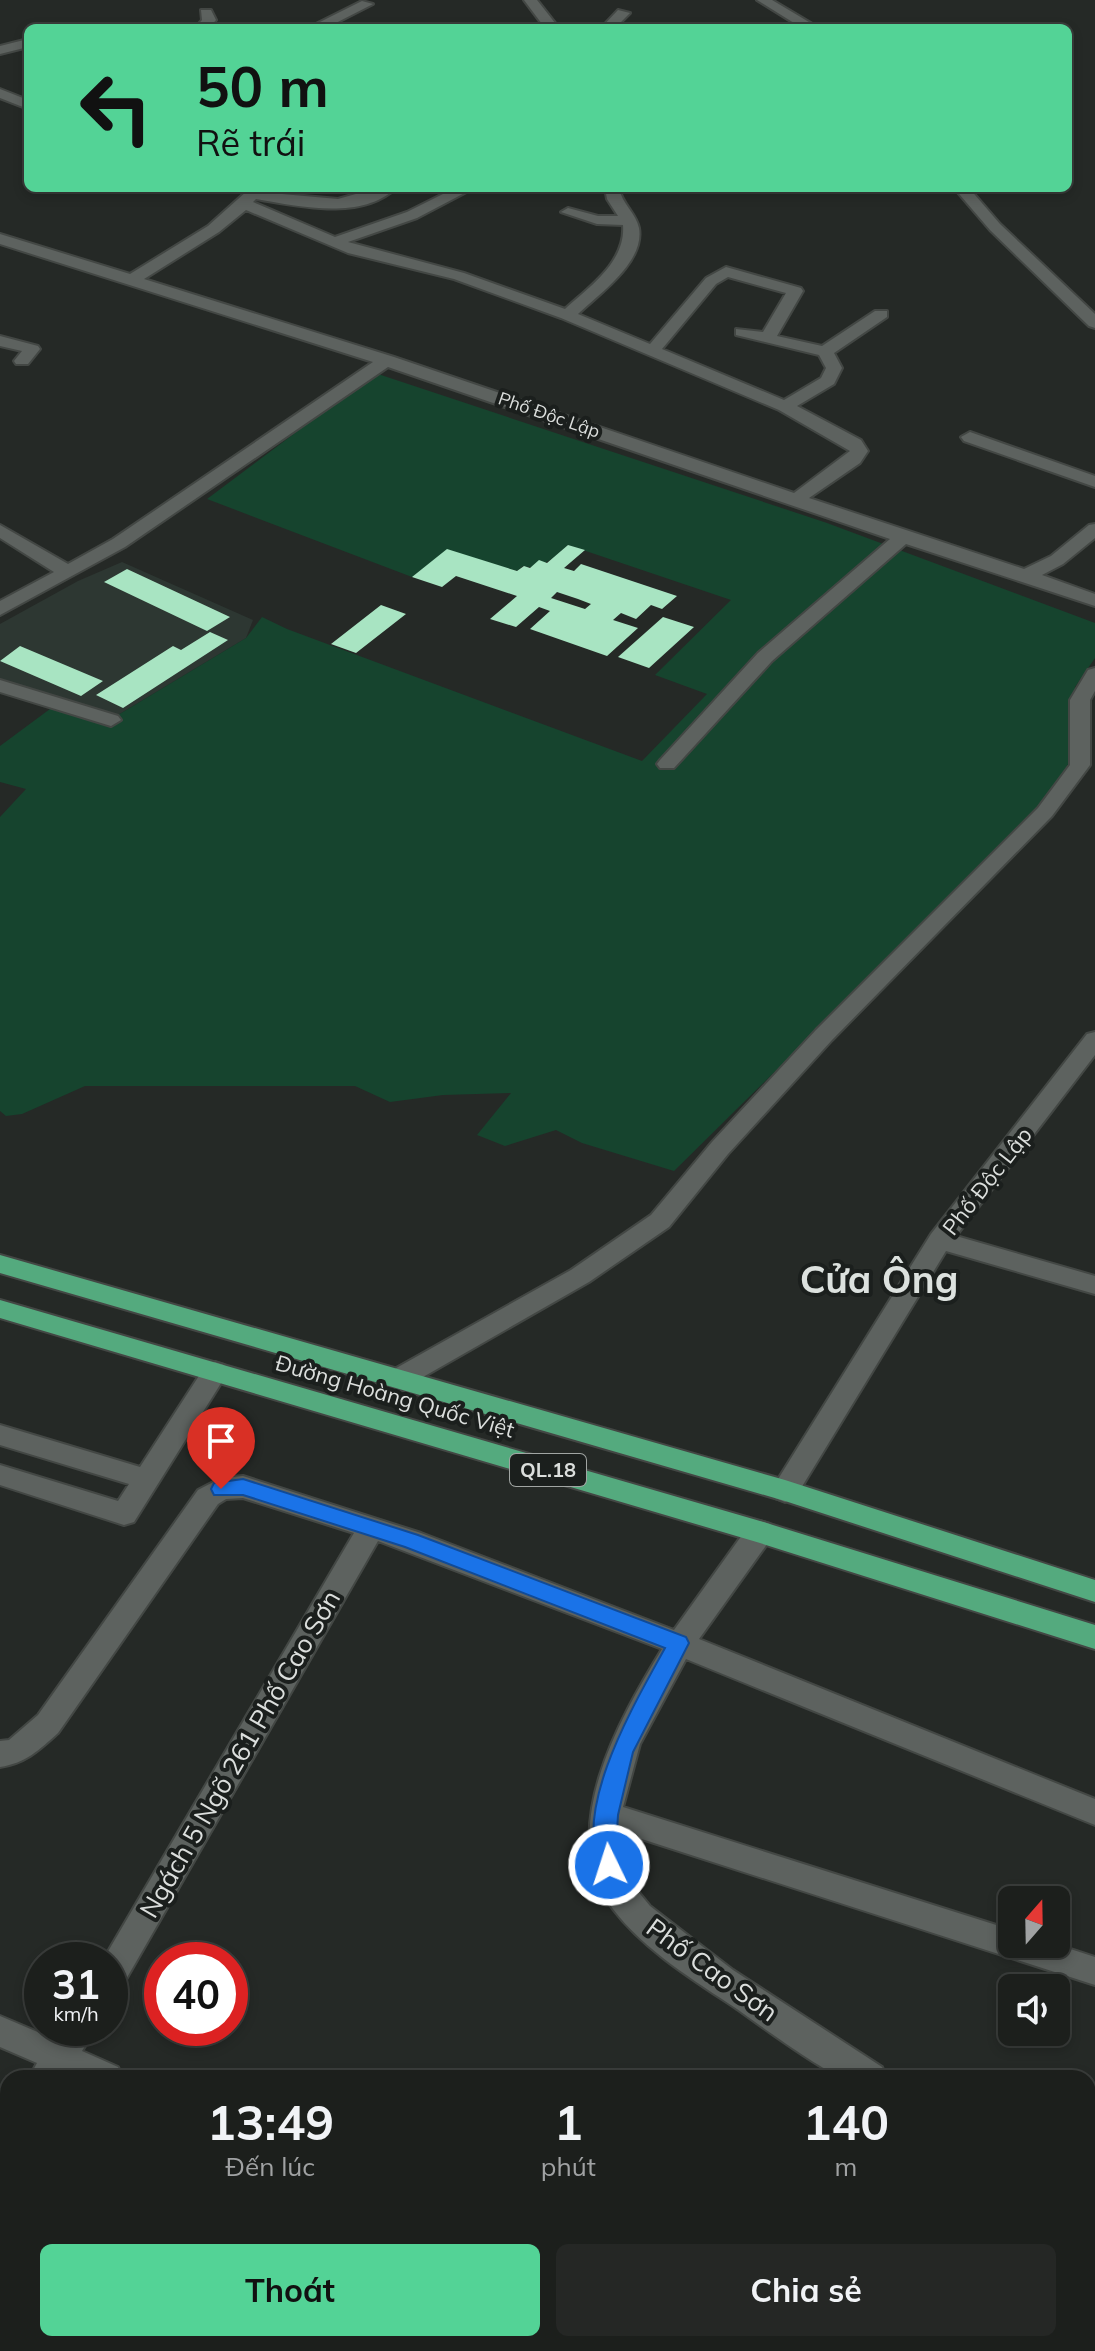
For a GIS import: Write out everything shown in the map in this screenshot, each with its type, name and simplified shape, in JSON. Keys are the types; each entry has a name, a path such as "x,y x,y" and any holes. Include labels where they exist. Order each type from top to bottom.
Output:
{"highway":[{"name":"Đường Hoàng Quốc Việt","path":"0,1264 785,1491 1095,1591"},
{"name":"Đường Hoàng Quốc Việt","path":"0,1309 760,1532 1095,1637"}],"street":[{"path":"530,0 549,24"},
{"path":"763,0 805,24"},
{"path":"324,24 367,4"},
{"path":"206,13 209,20 206,24"},
{"path":"612,24 623,13"},
{"path":"0,50 24,44"},
{"path":"0,93 24,103"},
{"path":"132,280 245,201 336,205 366,201 382,192"},
{"path":"334,242 412,215 459,192"},
{"path":"567,315 620,265 630,249 632,228 614,202 613,192"},
{"path":"964,192 995,227 1095,323"},
{"path":"245,201 334,242 459,276 567,315 785,406 855,444 859,451 848,464 798,498"},
{"path":"568,212 597,220 628,221"},
{"name":"Phố Độc Lập","path":"0,239 388,360 798,498 903,537 1029,574 1095,600"},
{"path":"652,351 711,281 726,272 795,291 767,339"},
{"path":"742,332 825,352 881,314"},
{"path":"0,341 32,349 22,361"},
{"path":"785,406 828,381 834,368 825,352"},
{"path":"0,609 119,543 388,360"},
{"path":"970,437 1095,482"},
{"path":"1029,574 1062,556 1095,529"},
{"path":"0,530 66,571"},
{"path":"667,764 765,657 903,537"},
{"path":"400,1378 580,1276 660,1221 720,1148 824,1035 1045,812 1080,765 1080,700 1095,674"},
{"path":"0,686 111,720"},
{"name":"Phố Độc Lập","path":"785,1491 940,1240 1095,1039"},
{"path":"940,1240 1095,1285"},
{"path":"0,1475 124,1514 215,1372"},
{"path":"0,1435 146,1479"},
{"path":"0,1754 16,1752 48,1724 208,1497 221,1489 243,1487 411,1541 678,1643 1095,1812"},
{"name":"Ngách 5 Ngõ 261 Phố Cao Sơn","path":"128,1947 370,1530"},
{"name":"Phố Cao Sơn","path":"760,1532 678,1643 622,1751 607,1815 605,1848 613,1881 639,1916 730,1989 858,2070"},
{"path":"607,1815 1095,1971"},
{"path":"0,2031 53,2067 68,2046"}],"shaded area":[{"path":"122,562 253,620 246,638 113,718 93,720 0,684 0,624 78,581"}],"green space":[{"path":"375,373 827,523 1095,623 1095,658 1075,687 1076,720 1071,760 1050,793 955,894 674,1171 582,1143 556,1130 505,1146 477,1135 511,1093 443,1095 390,1102 355,1086 85,1086 22,1114 6,1116 0,1111 0,817 26,789 0,782 0,746 54,706 93,720 113,718 246,638 262,617 642,761 707,694 655,675 731,600 568,545 542,564 523,566 517,571 447,550 412,577 207,499"}],"building":[{"path":"568,545 585,550 564,568 574,571 581,564 677,596 662,609 651,605 636,619 621,613 613,620 638,628 607,656 530,629 550,611 539,607 516,627 490,619 517,596 456,576 442,587 412,577 447,549 517,571 524,566 530,568 539,560 547,563","holes":["557,592 591,604 585,609 551,598"]},
{"path":"127,569 230,617 207,631 104,582"},
{"path":"381,605 406,614 356,653 331,644"},
{"path":"663,617 694,627 649,668 618,657"},
{"path":"210,632 228,640 123,708 96,695 173,646 181,650"},
{"path":"20,646 103,681 81,696 0,661"}],"district":[{"name":"Cửa Ông","path":"879,1280"}],"route":[{"path":"221,1489 243,1487 411,1541 678,1643 622,1751 607,1815 605,1848 609,1865"}]}
